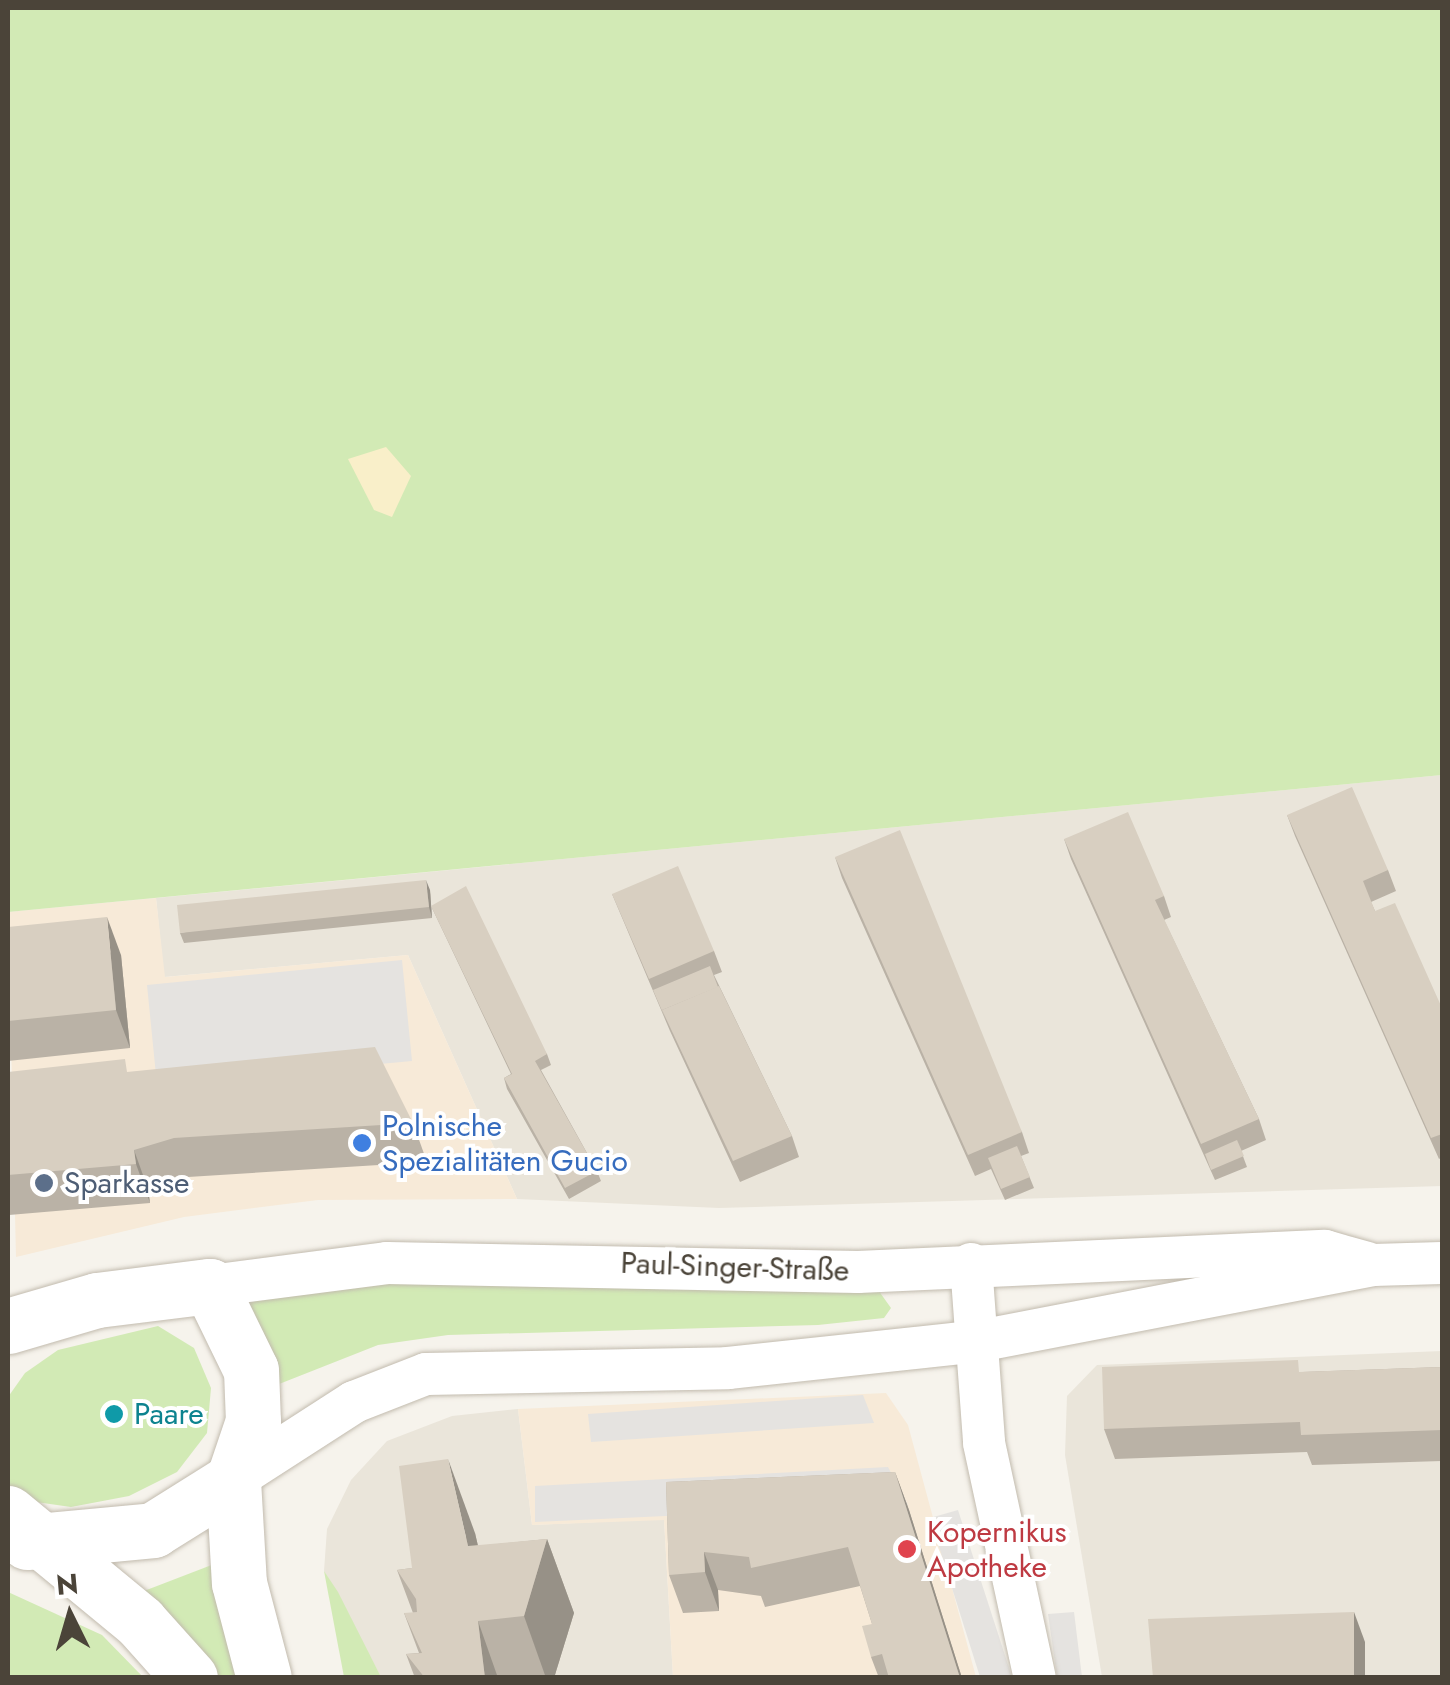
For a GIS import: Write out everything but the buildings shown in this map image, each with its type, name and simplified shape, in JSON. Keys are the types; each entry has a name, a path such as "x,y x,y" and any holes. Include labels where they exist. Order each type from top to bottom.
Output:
{"street":[{"name":"Paul-Singer-Straße","path":"8,1326 97,1300 386,1264 858,1272 1325,1251 1373,1264"},
{"name":"Paul-Singer-Straße","path":"19,1532 153,1530 354,1402 426,1374 728,1368 979,1341 1373,1264 1442,1262"},
{"path":"970,1264 984,1443 1035,1678"},
{"path":"210,1286 252,1370 253,1421 233,1480 239,1583 264,1678"},
{"path":"19,1532 140,1622 190,1678"}],"shaded area":[{"path":"1442,775 1442,1186 719,1208 517,1199 408,955 164,977 156,898"},
{"path":"156,898 165,977 408,955 517,1199 318,1200 184,1217 16,1257 8,912"},
{"path":"402,960 412,1061 157,1085 147,985"},
{"path":"1442,1351 1442,1677 1102,1677 1065,1455 1067,1396 1097,1365"},
{"path":"886,1393 908,1425 976,1677 673,1677 664,1520 532,1525 518,1409"},
{"path":"863,1395 874,1423 591,1442 588,1414"},
{"path":"518,1409 532,1525 664,1519 673,1677 381,1677 324,1571 327,1529 351,1480 387,1441 452,1416"},
{"path":"888,1467 908,1505 535,1522 535,1486"},
{"path":"958,1510 1012,1677 980,1677 930,1518"},
{"path":"1074,1612 1082,1677 1057,1677 1048,1614"}],"green space":[{"path":"8,8 1442,8 1442,775 8,912"},
{"path":"340,1283 876,1287 891,1308 884,1318 818,1325 448,1335 378,1345 269,1388 240,1304"},
{"path":"158,1326 194,1348 211,1388 207,1433 177,1472 129,1496 71,1507 29,1501 8,1484 8,1397 25,1373 58,1350"},
{"path":"222,1561 248,1677 217,1677 131,1596"},
{"path":"324,1571 338,1592 381,1677 344,1677"},
{"path":"8,1592 102,1635 143,1677 8,1677"}],"sand":[{"path":"386,447 411,476 392,517 374,510 348,459"}],"place":[{"name":"Polnische Spezialitäten Gucio","path":"362,1143"},
{"name":"Sparkasse","path":"44,1183"},
{"name":"Paare","path":"114,1414"},
{"name":"Kopernikus Apotheke","path":"907,1549"}]}
